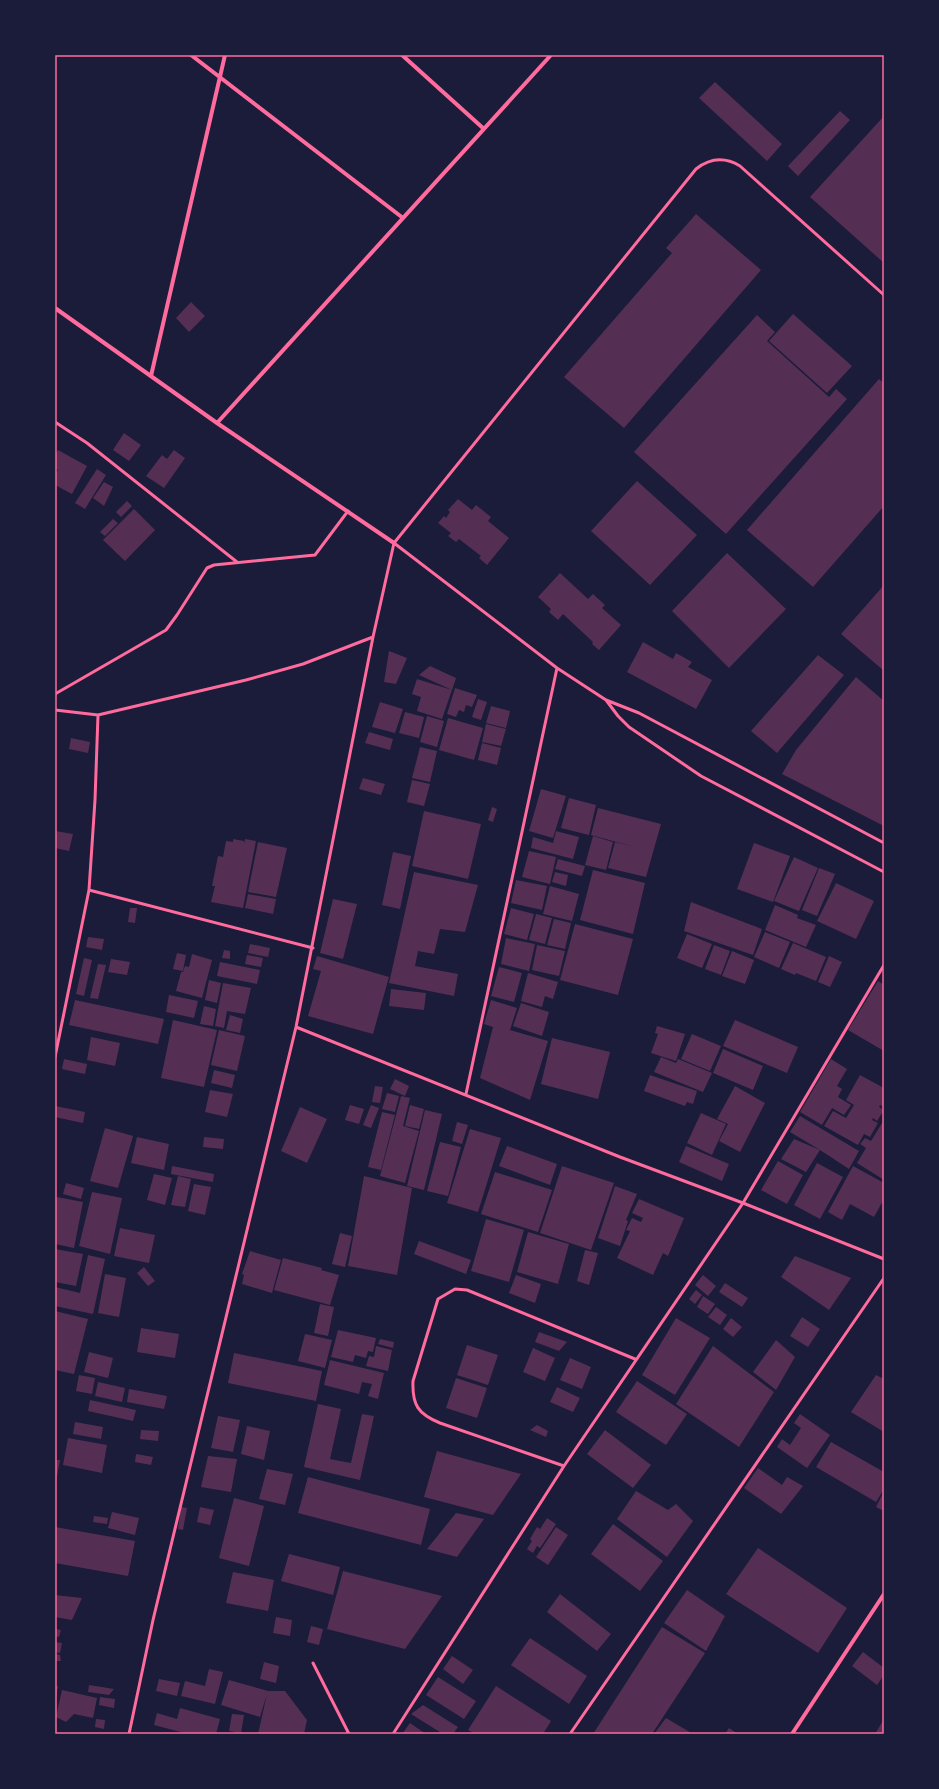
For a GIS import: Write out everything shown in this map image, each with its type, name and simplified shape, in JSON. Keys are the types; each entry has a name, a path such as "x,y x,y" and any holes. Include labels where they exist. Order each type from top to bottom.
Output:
{"street":[{"path":"191,55 403,218"},
{"path":"151,376 225,55"},
{"path":"402,55 484,129"},
{"path":"217,423 551,55"},
{"path":"55,308 217,423 394,543"},
{"path":"792,1734 884,1594"}],"lane":[{"path":"130,1734 152,1620 296,1027 313,948 373,637 394,543 696,169 705,162 725,160 740,166 884,296"},
{"path":"55,422 87,443 237,563"},
{"path":"55,694 129,653 166,630 177,616 207,568 214,565 315,555 348,511"},
{"path":"394,543 557,668 606,700 639,714 884,843"},
{"path":"55,710 98,715 246,680 303,664 373,637"},
{"path":"466,1094 557,668"},
{"path":"606,700 618,716 629,727 701,776 884,872"},
{"path":"55,1057 89,890 95,800 98,715"},
{"path":"89,890 313,948"},
{"path":"393,1734 564,1466 635,1359 743,1203 884,964"},
{"path":"296,1027 466,1094 620,1158 743,1203 884,1259"},
{"path":"570,1734 884,1278"},
{"path":"564,1466 440,1423 421,1413 414,1403 412,1395 413,1381 438,1299 455,1290 467,1290 635,1359"},
{"path":"313,1663 349,1734"}],"building":[{"path":"715,82 782,144 767,161 699,98"},
{"path":"840,111 850,120 798,176 788,166"},
{"path":"884,116 884,263 810,197"},
{"path":"696,214 761,270 624,428 564,377 672,253 666,248"},
{"path":"191,302 205,316 189,332 176,318"},
{"path":"793,314 852,366 827,393 769,341"},
{"path":"757,315 775,332 767,341 829,397 836,389 847,399 726,534 634,452"},
{"path":"879,379 884,383 884,506 813,587 747,530"},
{"path":"124,433 141,445 129,461 113,450"},
{"path":"58,450 87,466 72,494 55,485 55,474 58,470 55,468 55,455"},
{"path":"174,450 185,458 164,488 146,476 162,455 167,459"},
{"path":"97,469 106,475 85,509 75,503"},
{"path":"637,481 697,535 650,585 591,531"},
{"path":"104,482 113,487 104,506 93,498"},
{"path":"458,499 472,510 476,505 491,517 488,521 509,538 487,565 479,558 481,556 459,539 456,542 448,536 451,533 438,523 444,516 446,518 450,512 448,510"},
{"path":"127,501 132,506 121,517 116,512"},
{"path":"134,509 155,530 125,561 103,540"},
{"path":"113,519 118,523 105,536 100,532"},
{"path":"727,553 786,609 729,668 672,611"},
{"path":"560,573 588,599 593,594 605,605 602,608 621,625 599,650 592,644 593,642 563,614 558,620 549,612 551,609 538,597"},
{"path":"884,585 884,671 841,634"},
{"path":"643,642 673,659 676,653 692,662 688,667 712,680 696,709 627,672"},
{"path":"389,651 407,658 396,684 384,682"},
{"path":"818,655 844,675 777,753 751,731"},
{"path":"430,666 456,678 452,690 419,675"},
{"path":"856,677 884,701 884,826 782,774 796,750"},
{"path":"417,679 452,690 442,719 417,711 421,697 412,694"},
{"path":"455,688 477,695 472,707 466,705 464,712 459,710 456,717 447,714"},
{"path":"478,699 487,702 481,720 472,717"},
{"path":"380,702 403,709 395,733 372,727"},
{"path":"491,706 510,711 506,728 486,723"},
{"path":"405,712 424,717 419,738 399,733"},
{"path":"427,716 444,721 437,747 420,742"},
{"path":"448,718 483,728 474,760 439,750"},
{"path":"486,724 506,729 501,746 482,742"},
{"path":"369,732 393,739 390,750 365,743"},
{"path":"71,738 90,742 88,753 69,749"},
{"path":"482,743 501,748 497,765 478,760"},
{"path":"420,747 437,751 430,782 412,778"},
{"path":"363,778 385,784 381,795 359,789"},
{"path":"412,780 430,784 424,806 407,802"},
{"path":"541,789 566,796 553,838 529,831"},
{"path":"569,798 596,805 589,835 561,828"},
{"path":"492,807 497,809 493,822 488,820"},
{"path":"598,808 661,824 646,877 608,868 615,842 635,847 591,835"},
{"path":"424,811 481,824 468,879 412,866"},
{"path":"55,831 73,834 69,851 55,848"},
{"path":"556,831 579,837 573,859 531,848 533,837 553,843"},
{"path":"593,836 613,842 606,870 585,865"},
{"path":"233,839 244,841 244,844 245,839 256,841 243,908 211,902 215,886 212,886 218,856 223,857 226,841 233,842"},
{"path":"258,842 287,848 276,897 248,892"},
{"path":"754,843 790,856 773,902 737,889"},
{"path":"529,851 556,857 550,884 522,877"},
{"path":"393,852 411,856 400,909 382,905"},
{"path":"794,857 818,868 799,911 774,901"},
{"path":"558,859 585,866 582,876 555,869"},
{"path":"819,868 835,874 817,916 802,910"},
{"path":"593,870 645,883 633,934 580,920"},
{"path":"414,872 478,885 465,932 440,929 434,954 418,951 415,966 458,974 454,996 389,983"},
{"path":"555,872 568,875 566,886 552,882"},
{"path":"516,880 547,886 542,910 511,903"},
{"path":"836,883 874,901 856,939 817,921"},
{"path":"550,886 579,894 572,921 543,914"},
{"path":"248,894 276,899 273,914 245,908"},
{"path":"333,899 357,904 343,959 320,953"},
{"path":"691,902 762,929 753,955 684,931"},
{"path":"775,905 798,915 797,918 816,925 806,947 765,930"},
{"path":"130,908 137,908 135,923 128,922"},
{"path":"511,908 534,914 527,940 504,934"},
{"path":"536,914 552,918 545,944 529,940"},
{"path":"554,919 571,923 565,949 547,945"},
{"path":"575,924 633,939 618,995 560,980"},
{"path":"765,932 790,942 779,968 754,957"},
{"path":"687,934 712,944 702,968 677,958"},
{"path":"88,937 104,939 102,950 86,947"},
{"path":"506,938 535,944 529,971 501,964"},
{"path":"793,943 826,957 816,981 781,969"},
{"path":"250,944 270,948 268,957 248,953"},
{"path":"537,945 565,951 559,976 532,970"},
{"path":"714,945 730,951 721,975 705,969"},
{"path":"224,950 230,951 230,959 222,958"},
{"path":"732,951 754,960 745,984 722,976"},
{"path":"177,953 186,955 183,971 173,969"},
{"path":"192,954 212,960 202,998 176,991 181,972 183,972 185,966 189,967"},
{"path":"247,955 263,958 261,967 245,964"},
{"path":"317,956 389,977 373,1034 308,1016 321,971 313,969"},
{"path":"829,956 842,962 830,987 818,982"},
{"path":"84,958 92,960 84,996 76,994"},
{"path":"111,959 130,962 127,975 108,972"},
{"path":"220,962 260,970 257,984 217,976"},
{"path":"98,964 106,965 98,999 90,998"},
{"path":"499,967 522,973 514,1002 491,996"},
{"path":"528,973 558,982 553,999 545,996 542,1007 521,1001"},
{"path":"209,980 221,983 217,1003 205,1000"},
{"path":"878,981 884,985 884,1051 848,1030"},
{"path":"223,983 251,988 245,1014 227,1011 224,1028 215,1026"},
{"path":"391,989 426,993 424,1010 389,1006"},
{"path":"169,995 198,1001 194,1018 166,1012"},
{"path":"75,1000 164,1019 158,1044 69,1025"},
{"path":"491,1000 517,1008 510,1030 548,1041 530,1100 480,1078 493,1027 484,1024"},
{"path":"521,1003 549,1012 542,1036 513,1026"},
{"path":"204,1006 216,1009 213,1026 200,1024"},
{"path":"230,1015 243,1019 240,1033 226,1030"},
{"path":"173,1020 217,1030 204,1087 161,1078"},
{"path":"735,1020 798,1047 787,1073 723,1046"},
{"path":"657,1026 685,1034 676,1061 651,1053 658,1034 655,1033"},
{"path":"219,1030 245,1036 237,1071 211,1065"},
{"path":"692,1034 721,1046 710,1071 681,1059"},
{"path":"91,1037 120,1043 115,1066 87,1060"},
{"path":"552,1038 610,1052 598,1099 541,1084"},
{"path":"723,1049 763,1066 753,1090 713,1073"},
{"path":"661,1057 676,1063 678,1059 712,1073 703,1092 654,1072"},
{"path":"64,1059 87,1064 85,1074 62,1069"},
{"path":"831,1059 847,1069 837,1086 842,1089 838,1097 851,1105 844,1115 832,1108 822,1125 800,1112"},
{"path":"214,1070 235,1075 232,1088 211,1083"},
{"path":"650,1075 697,1091 693,1104 687,1102 685,1106 644,1091"},
{"path":"860,1075 884,1088 884,1107 880,1105 879,1107 884,1110 877,1121 873,1118 872,1120 878,1123 870,1137 864,1134 858,1145 824,1126 833,1111 846,1118 854,1105 846,1100"},
{"path":"395,1079 409,1086 405,1096 390,1089"},
{"path":"375,1086 383,1087 380,1103 372,1102"},
{"path":"735,1086 765,1103 740,1152 719,1141 728,1124 717,1119"},
{"path":"210,1090 233,1094 227,1117 205,1112"},
{"path":"387,1093 399,1096 395,1112 382,1109"},
{"path":"401,1096 410,1098 403,1126 419,1131 405,1183 380,1176"},
{"path":"350,1105 364,1109 359,1124 345,1120"},
{"path":"371,1105 379,1108 371,1128 363,1125"},
{"path":"410,1105 424,1109 419,1129 405,1126"},
{"path":"55,1106 85,1112 83,1123 55,1117"},
{"path":"300,1107 327,1119 307,1163 281,1151"},
{"path":"425,1110 442,1114 424,1190 407,1186"},
{"path":"382,1112 395,1115 381,1170 368,1167"},
{"path":"701,1113 726,1124 712,1155 687,1143"},
{"path":"800,1116 859,1151 849,1169 790,1132"},
{"path":"457,1122 468,1125 462,1144 452,1141"},
{"path":"882,1123 884,1125 884,1180 857,1163 866,1148 860,1144 865,1138 871,1141"},
{"path":"105,1128 133,1136 118,1188 90,1181"},
{"path":"470,1129 501,1138 478,1212 447,1203"},
{"path":"137,1137 169,1144 164,1170 131,1163"},
{"path":"204,1137 224,1139 223,1149 203,1147"},
{"path":"794,1139 820,1150 806,1172 781,1159"},
{"path":"440,1142 461,1147 448,1196 427,1191"},
{"path":"507,1146 557,1164 550,1185 499,1166"},
{"path":"686,1146 729,1164 722,1181 679,1162"},
{"path":"778,1161 803,1175 787,1204 761,1190"},
{"path":"817,1163 843,1177 820,1219 794,1205"},
{"path":"172,1166 214,1174 213,1182 171,1174"},
{"path":"562,1166 614,1183 591,1250 540,1233"},
{"path":"853,1166 884,1183 884,1199 874,1217 850,1204 842,1220 828,1212"},
{"path":"495,1172 552,1190 538,1232 481,1214"},
{"path":"154,1174 172,1178 165,1205 147,1200"},
{"path":"178,1176 191,1179 185,1207 171,1205"},
{"path":"364,1176 412,1188 397,1275 348,1266"},
{"path":"66,1183 84,1188 81,1199 63,1194"},
{"path":"194,1184 211,1187 205,1215 188,1211"},
{"path":"615,1186 637,1194 626,1220 628,1221 620,1246 598,1238"},
{"path":"92,1192 122,1198 110,1254 79,1246"},
{"path":"57,1197 83,1202 74,1248 55,1244 55,1207"},
{"path":"639,1199 684,1218 668,1256 663,1253 653,1275 617,1258 630,1231 626,1230 632,1218 641,1222 643,1218 632,1213"},
{"path":"486,1219 524,1230 509,1282 471,1271"},
{"path":"120,1228 155,1235 149,1263 114,1256"},
{"path":"528,1232 569,1244 558,1284 517,1272"},
{"path":"340,1233 352,1236 345,1267 332,1264"},
{"path":"419,1241 471,1260 466,1274 414,1254"},
{"path":"55,1249 83,1254 76,1286 55,1282"},
{"path":"585,1250 598,1253 589,1285 577,1281"},
{"path":"250,1251 281,1260 272,1293 242,1284 244,1275 242,1274"},
{"path":"88,1255 105,1259 93,1314 55,1306 55,1287 80,1293"},
{"path":"795,1256 851,1278 829,1310 781,1277"},
{"path":"283,1258 322,1268 321,1270 339,1275 330,1305 274,1290"},
{"path":"144,1267 155,1281 148,1286 137,1273"},
{"path":"105,1274 126,1278 119,1317 98,1313"},
{"path":"516,1275 541,1284 535,1303 509,1293"},
{"path":"703,1275 716,1286 708,1296 695,1285"},
{"path":"725,1283 748,1298 742,1307 719,1292"},
{"path":"696,1290 702,1295 695,1304 689,1299"},
{"path":"703,1296 715,1304 708,1314 697,1307"},
{"path":"320,1304 334,1307 328,1336 314,1333"},
{"path":"716,1307 727,1315 720,1325 708,1317"},
{"path":"55,1311 88,1319 74,1374 55,1370"},
{"path":"802,1317 820,1329 808,1347 790,1336"},
{"path":"676,1318 710,1338 675,1395 642,1375"},
{"path":"731,1318 742,1327 733,1337 723,1329"},
{"path":"141,1328 179,1334 175,1358 137,1352"},
{"path":"338,1330 376,1338 373,1352 368,1351 366,1358 355,1355 353,1362 331,1357"},
{"path":"539,1332 567,1342 559,1351 535,1342"},
{"path":"305,1334 332,1340 325,1368 298,1361"},
{"path":"380,1339 394,1342 393,1348 378,1344"},
{"path":"776,1340 795,1357 776,1390 753,1372"},
{"path":"467,1345 498,1355 488,1385 457,1375"},
{"path":"376,1346 392,1350 388,1371 366,1366 369,1356 374,1357"},
{"path":"713,1346 774,1392 739,1447 676,1404"},
{"path":"533,1348 555,1358 545,1381 523,1372"},
{"path":"89,1352 113,1358 108,1378 84,1372"},
{"path":"234,1353 322,1371 316,1401 228,1383"},
{"path":"570,1358 591,1367 582,1389 560,1380"},
{"path":"330,1360 384,1373 378,1399 368,1396 372,1384 362,1382 359,1394 324,1385"},
{"path":"79,1375 95,1378 92,1394 76,1391"},
{"path":"876,1375 884,1379 884,1432 851,1412"},
{"path":"456,1378 487,1388 477,1418 446,1408"},
{"path":"637,1381 687,1414 666,1445 616,1412"},
{"path":"98,1382 125,1388 122,1402 95,1396"},
{"path":"557,1387 580,1398 573,1412 550,1402"},
{"path":"129,1389 167,1396 164,1409 127,1402"},
{"path":"90,1400 136,1410 133,1421 88,1411"},
{"path":"318,1404 341,1409 330,1459 351,1463 362,1414 374,1416 360,1480 304,1467"},
{"path":"800,1414 830,1435 807,1468 777,1447 782,1439 790,1445 801,1428 794,1423"},
{"path":"218,1416 240,1420 233,1452 211,1448"},
{"path":"75,1422 103,1427 101,1439 73,1434"},
{"path":"537,1425 548,1431 546,1437 530,1430"},
{"path":"247,1426 270,1431 264,1460 241,1454"},
{"path":"141,1430 159,1431 158,1441 140,1439"},
{"path":"605,1430 651,1465 633,1488 587,1454"},
{"path":"68,1438 107,1445 102,1473 63,1465"},
{"path":"831,1442 884,1472 884,1489 876,1502 816,1467"},
{"path":"437,1451 521,1474 493,1515 424,1497"},
{"path":"136,1454 153,1457 151,1465 135,1462"},
{"path":"208,1456 237,1459 231,1492 201,1487"},
{"path":"55,1460 60,1460 56,1482 55,1482"},
{"path":"758,1468 782,1485 787,1477 803,1486 781,1514 744,1488"},
{"path":"267,1469 293,1474 285,1505 259,1499"},
{"path":"308,1477 430,1509 421,1545 298,1513"},
{"path":"636,1491 668,1510 676,1504 693,1521 667,1557 617,1519"},
{"path":"884,1491 884,1511 876,1507"},
{"path":"234,1498 264,1506 249,1566 219,1558"},
{"path":"181,1507 187,1508 183,1530 178,1529"},
{"path":"200,1507 214,1510 210,1525 197,1522"},
{"path":"112,1512 139,1518 135,1535 108,1528"},
{"path":"456,1513 484,1519 457,1557 427,1549"},
{"path":"94,1516 108,1518 107,1524 93,1522"},
{"path":"547,1518 556,1524 540,1548 537,1546 533,1553 527,1549 532,1541 530,1539 537,1527 540,1529"},
{"path":"613,1524 663,1561 640,1591 591,1554"},
{"path":"55,1527 135,1541 128,1576 55,1563"},
{"path":"556,1527 568,1535 548,1565 536,1557"},
{"path":"758,1548 847,1608 818,1653 726,1594"},
{"path":"289,1554 340,1567 333,1595 281,1581"},
{"path":"343,1571 442,1596 405,1649 327,1629"},
{"path":"233,1572 274,1580 268,1611 226,1603"},
{"path":"687,1590 725,1616 706,1651 664,1623"},
{"path":"560,1594 611,1634 597,1651 547,1612"},
{"path":"55,1595 82,1598 72,1620 55,1617"},
{"path":"276,1617 292,1620 290,1636 273,1633"},
{"path":"311,1626 323,1629 319,1645 307,1642"},
{"path":"662,1627 705,1653 652,1734 593,1734"},
{"path":"55,1629 61,1630 59,1637 55,1636"},
{"path":"530,1638 587,1676 569,1704 511,1665"},
{"path":"55,1642 62,1643 60,1653 55,1652"},
{"path":"863,1652 884,1668 884,1675 877,1685 852,1666"},
{"path":"55,1654 60,1655 61,1661 55,1661"},
{"path":"452,1656 473,1670 463,1684 443,1669"},
{"path":"264,1662 279,1666 276,1683 260,1679"},
{"path":"209,1669 223,1672 215,1704 181,1696 185,1681 205,1686"},
{"path":"438,1677 476,1701 464,1719 426,1695"},
{"path":"159,1679 180,1683 177,1696 156,1691"},
{"path":"229,1680 268,1691 285,1691 307,1720 304,1734 258,1734 267,1694 260,1717 221,1705"},
{"path":"55,1685 58,1686 56,1699 55,1699"},
{"path":"89,1685 114,1689 109,1695 88,1692"},
{"path":"496,1686 551,1721 543,1734 475,1734 468,1730"},
{"path":"62,1690 97,1698 93,1718 74,1714 66,1722 56,1717"},
{"path":"100,1697 115,1699 114,1708 99,1705"},
{"path":"423,1705 458,1727 453,1734 443,1734 411,1714"},
{"path":"180,1708 220,1719 216,1734 188,1734 154,1725 157,1713 177,1719"},
{"path":"232,1714 244,1715 241,1733 229,1731"},
{"path":"666,1718 693,1734 654,1734"},
{"path":"96,1719 105,1720 104,1729 95,1727"},
{"path":"884,1719 884,1734 875,1734"},
{"path":"410,1723 426,1734 402,1734"},
{"path":"729,1728 738,1734 725,1734"}]}
